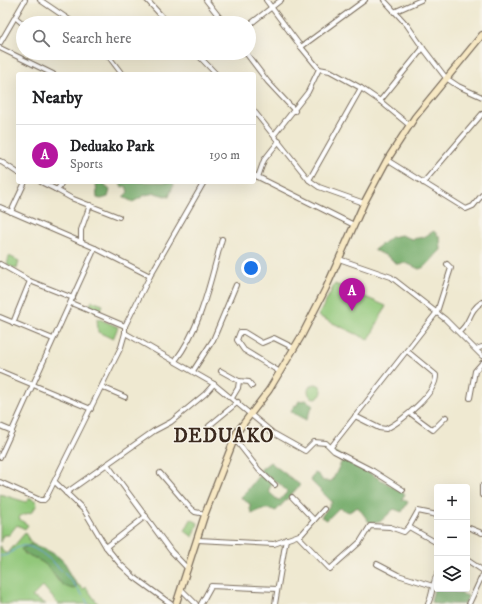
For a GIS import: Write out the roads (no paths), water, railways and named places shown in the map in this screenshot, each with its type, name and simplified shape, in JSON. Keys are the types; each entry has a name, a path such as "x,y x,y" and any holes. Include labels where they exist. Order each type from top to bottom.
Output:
{"street":[{"path":"0,42 14,17 26,0"},
{"path":"40,0 64,16"},
{"path":"147,0 162,16"},
{"path":"206,0 219,16"},
{"path":"266,0 301,48 319,69 330,71 362,88 380,100 409,125"},
{"path":"256,20 282,0"},
{"path":"301,48 365,0"},
{"path":"384,0 407,26 446,78 458,86 482,97"},
{"path":"394,12 421,0"},
{"path":"176,604 198,540 205,514 234,438 280,372 294,348 319,302 364,203 387,160 409,125 482,35"},
{"path":"0,48 16,56"},
{"path":"380,100 423,48"},
{"path":"24,60 49,72"},
{"path":"111,60 120,72"},
{"path":"203,60 214,72"},
{"path":"251,60 268,82 295,111"},
{"path":"274,135 295,111 308,92 319,69"},
{"path":"309,180 362,88"},
{"path":"256,113 309,180 319,187 364,203"},
{"path":"423,183 482,114"},
{"path":"279,141 264,160 256,176 354,224"},
{"path":"387,160 466,210 473,206 482,195"},
{"path":"0,161 16,172"},
{"path":"12,212 25,184"},
{"path":"45,184 71,198 119,217"},
{"path":"55,189 58,188 61,184"},
{"path":"0,482 43,500 46,498 92,410 121,347 125,333 125,326 150,276 203,184"},
{"path":"81,242 81,230 90,205"},
{"path":"0,207 95,248 150,276"},
{"path":"175,361 188,344 192,335 204,303 222,239"},
{"path":"0,457 95,248"},
{"path":"339,259 391,277 437,312 482,356"},
{"path":"0,264 30,281 125,326"},
{"path":"331,447 437,312 451,268 447,264"},
{"path":"13,323 30,281"},
{"path":"193,371 213,340 236,285"},
{"path":"459,332 467,325 473,308 482,302"},
{"path":"0,317 53,339"},
{"path":"280,372 244,350 237,340 240,332 244,332 262,343 274,338 294,348"},
{"path":"125,333 214,384 238,402 250,415 277,436 304,451 306,451 313,442 325,442 334,451 373,471 403,490"},
{"path":"476,349 482,347"},
{"path":"355,416 384,430 410,413 429,391 436,377 434,372 407,351"},
{"path":"470,398 475,371 482,363"},
{"path":"0,371 92,410"},
{"path":"221,371 239,380 249,382 252,386"},
{"path":"232,398 238,388 239,380"},
{"path":"66,493 154,431 171,422 205,394 214,384"},
{"path":"102,387 125,397"},
{"path":"209,426 238,402"},
{"path":"410,413 433,430 446,418"},
{"path":"0,426 12,431"},
{"path":"234,438 261,473 275,485"},
{"path":"107,464 171,551 188,569"},
{"path":"160,473 192,510 205,514"},
{"path":"55,482 84,510 106,547 120,564 134,577 171,604"},
{"path":"482,486 482,495"},
{"path":"292,498 314,520"},
{"path":"198,540 220,540 268,545 298,536 324,509"},
{"path":"298,536 330,569 360,542 370,526 390,527 404,532 409,528 418,511 434,514"},
{"path":"106,547 146,516"},
{"path":"409,528 434,541"},
{"path":"470,528 482,533"},
{"path":"275,604 286,539"},
{"path":"470,562 482,570"},
{"path":"377,564 398,575 433,586"},
{"path":"469,604 482,576"},
{"path":"428,604 432,595 434,583"},
{"path":"201,604 211,586 277,589"},
{"path":"181,589 196,604"}],"waterway":[{"path":"0,556 7,555 22,546 30,547 39,551 69,578 88,604"}],"place":[{"name":"Deduako Park","path":"352,311"}],"district":[{"name":"DEDUAKO","path":"224,435"}]}
